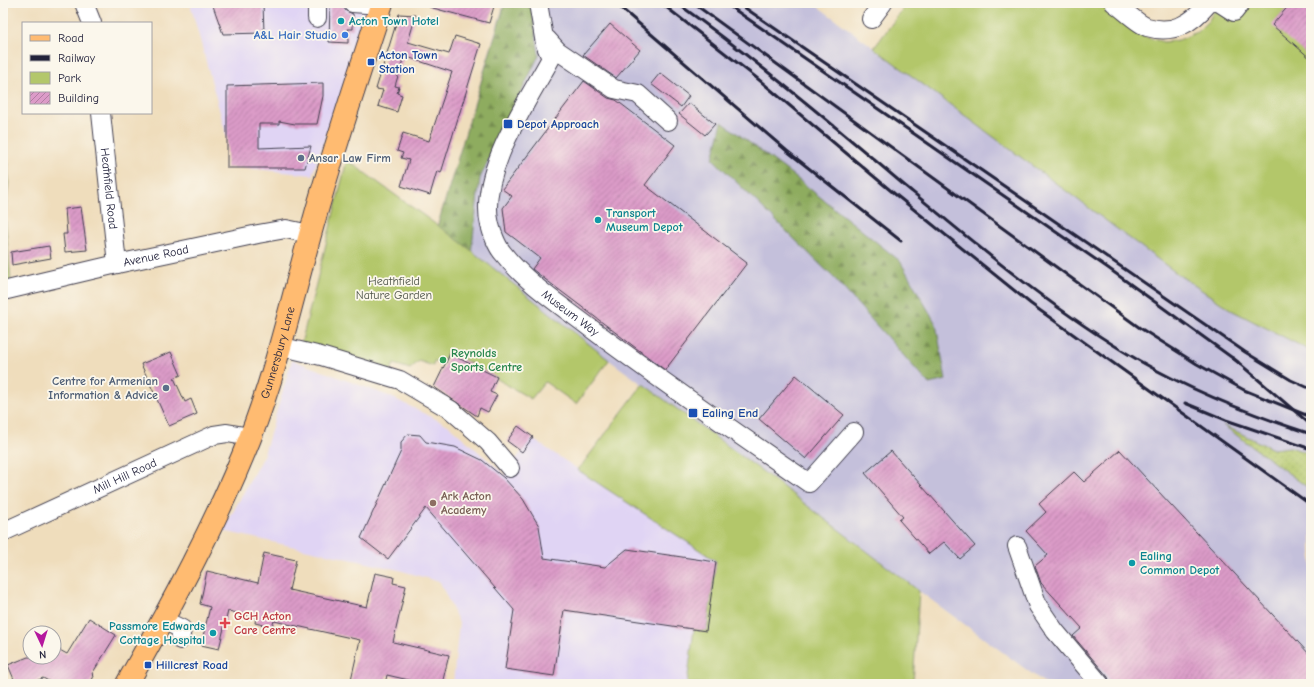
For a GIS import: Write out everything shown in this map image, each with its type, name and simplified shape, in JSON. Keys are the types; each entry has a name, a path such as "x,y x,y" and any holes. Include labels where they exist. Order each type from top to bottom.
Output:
{"main road":[{"name":"Gunnersbury Lane","path":"127,684 163,620 212,526 250,437 279,346 310,234 382,4"}],"street":[{"path":"84,3 92,22"},
{"path":"352,3 382,4"},
{"name":"Museum Way","path":"538,3 545,44 551,58 500,153 492,177 488,203 490,225 501,251 525,277 653,376 809,483 854,432"},
{"path":"871,19 883,3"},
{"path":"1114,3 1146,26 1174,28 1186,25 1197,17 1208,3"},
{"path":"1220,3 1234,12 1241,3"},
{"path":"545,37 550,45 614,89 638,94 668,121"},
{"name":"Heathfield Road","path":"101,114 117,264"},
{"name":"Avenue Road","path":"3,291 117,264 286,229 310,234"},
{"path":"279,346 321,356 400,380 451,410 488,442 510,468"},
{"name":"Mill Hill Road","path":"3,532 214,435 227,433 250,437"},
{"path":"1017,546 1038,606 1055,631 1100,684"},
{"path":"163,620 182,629 180,640"}],"shaded area":[{"path":"190,3 370,3 360,42 312,175 235,167"},
{"path":"504,3 813,3 1233,311 1311,351 1311,684 1046,684 919,591 766,474 609,360 437,227"},
{"name":"Ark Acton Academy","path":"292,360 389,396 448,425 505,475 531,438 716,561 707,631 693,630 687,684 453,684 459,623 440,582 399,570 223,531 264,454"}],"green space":[{"path":"505,3 531,3 539,55 480,178 471,254 437,227"},
{"path":"907,3 1097,3 1142,36 1164,42 1179,40 1197,32 1209,20 1218,3 1311,3 1311,351 1233,311 1179,275 874,48"},
{"path":"3,116 9,180 5,216 11,281 3,283"},
{"path":"722,122 790,173 900,261 936,324 946,380 929,384 836,280 713,159"},
{"name":"Heathfield Nature Garden","path":"347,160 463,244 609,360 576,404 545,382 531,399 448,350 443,363 434,361 433,366 419,361 410,369 394,364 389,374 301,344"},
{"path":"643,384 766,474 919,591 913,684 687,684 694,629 707,631 716,561 578,470"},
{"path":"1223,425 1273,449 1290,447 1311,454 1311,490"}],"building":[{"path":"212,3 263,3 264,33 223,34"},
{"name":"Acton Town Hotel","path":"330,3 342,3 346,11 353,14 353,29 348,29 348,43 329,42"},
{"path":"430,3 495,3 489,23 429,7"},
{"path":"1291,3 1303,3 1311,10 1311,59 1272,25"},
{"path":"399,14 416,15 408,42 449,54 455,36 481,44 441,173 437,171 430,195 401,186 409,160 401,158 403,153 397,151 403,133 429,141 452,72 404,56 395,86 399,87 397,93 402,95 397,112 378,106 383,90 376,89"},
{"path":"610,24 640,50 616,78 583,55"},
{"path":"660,73 689,96 681,107 651,84"},
{"name":"Transport Museum Depot","path":"584,81 608,98 616,100 675,145 645,185 747,263 665,370 532,269 540,258 506,232 503,208 512,196 502,189"},
{"path":"323,83 323,96 317,124 295,124 279,121 279,124 259,124 259,148 311,146 305,168 227,168 227,86"},
{"path":"689,103 715,124 705,135 679,114"},
{"path":"81,207 87,250 65,252 63,234 67,234 65,209"},
{"path":"49,246 51,258 12,265 11,252"},
{"name":"Centre for Armenian Information & Advice","path":"171,352 181,375 174,378 185,402 191,399 197,414 169,426 141,364"},
{"path":"450,354 497,377 490,392 497,395 488,412 480,408 477,416 434,387"},
{"path":"796,375 844,415 806,459 759,419"},
{"path":"518,426 533,437 522,452 507,441"},
{"path":"408,434 420,435 426,442 455,447 482,460 504,478 523,499 539,526 544,558 605,567 627,549 716,562 706,631 564,610 554,676 505,669 514,610 426,508 388,559 361,538 401,451 401,442"},
{"name":"Ealing Common Depot","path":"1120,450 1311,656 1311,684 1110,684 1108,677 1073,636 1082,628 1041,583 1035,566 1048,555 1026,531 1046,512 1039,504 1074,472 1084,482"},
{"path":"891,451 975,546 960,559 944,542 929,554 899,520 903,517 865,473"},
{"path":"264,553 296,560 289,590 367,607 375,573 394,577 393,583 406,586 393,642 449,655 442,684 426,684 387,675 385,684 350,684 360,640 274,621 272,627 255,623 256,617 228,611 219,649 201,645 210,607 200,604 207,571 258,583"},
{"path":"89,618 116,635 92,674 94,676 90,684 54,684 43,678 29,684 16,684 8,665 22,659 22,665 62,665 62,651 67,654"}],"railway":[{"path":"615,3 787,151 901,241"},
{"path":"661,3 758,79 896,195 1031,304 1311,505"},
{"path":"677,3 792,92 1011,272 1094,333 1145,364 1191,388 1238,408 1311,434"},
{"path":"693,3 1140,328 1197,364 1244,390 1311,417"},
{"path":"725,3 1108,268 1238,362"},
{"path":"738,3 1245,352 1291,380 1311,389"},
{"path":"1233,358 1311,425"},
{"path":"1185,403 1226,420 1311,449"}],"place":[{"name":"Acton Town Hotel","path":"341,21"},
{"name":"A&L Hair Studio","path":"345,35"},
{"name":"Acton Town Station","path":"371,62"},
{"name":"Depot Approach","path":"508,124"},
{"name":"Ansar Law Firm","path":"301,158"},
{"name":"Transport Museum Depot","path":"598,220"},
{"name":"Reynolds Sports Centre","path":"443,360"},
{"name":"Centre for Armenian Information & Advice","path":"166,388"},
{"name":"Ealing End","path":"693,413"},
{"name":"Ark Acton Academy","path":"433,503"},
{"name":"Ealing Common Depot","path":"1132,563"},
{"name":"GCH Acton Care Centre","path":"225,623"},
{"name":"Passmore Edwards Cottage Hospital","path":"213,633"},
{"name":"Hillcrest Road","path":"148,665"}]}
